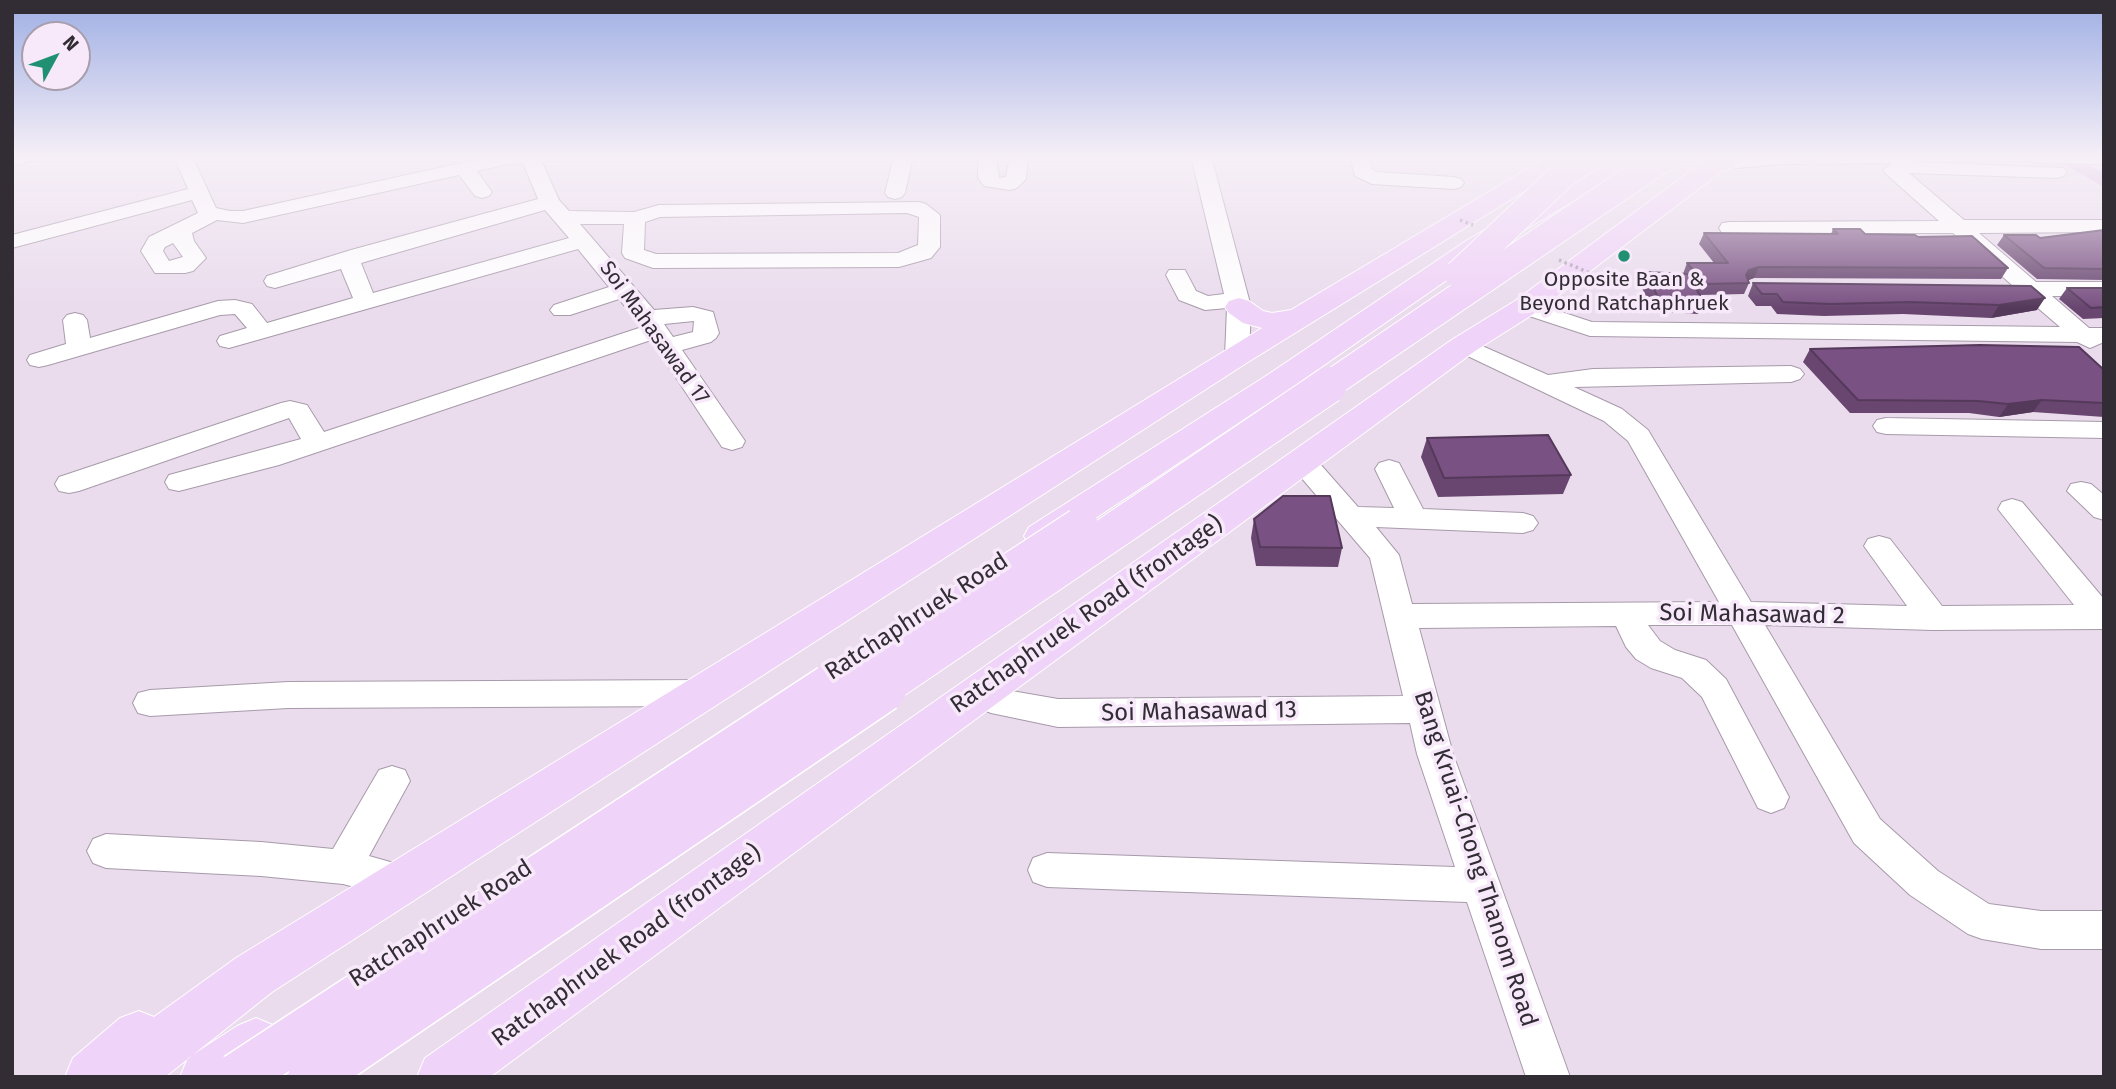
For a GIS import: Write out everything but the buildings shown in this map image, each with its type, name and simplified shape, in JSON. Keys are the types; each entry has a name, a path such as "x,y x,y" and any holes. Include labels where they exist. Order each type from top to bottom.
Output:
{"main road":[{"path":"125,1077 160,1045 254,975 1237,356 1482,207"},
{"path":"1476,247 1504,207"},
{"path":"237,1077 1253,414 1467,268 1530,207"},
{"name":"Ratchaphruek Road","path":"207,1077 1166,456 1476,247 1546,207"},
{"path":"312,1077 1590,207"},
{"path":"333,1077 619,887 1607,207"},
{"name":"Ratchaphruek Road (frontage)","path":"444,1077 1464,345 1525,307 1659,207"},
{"path":"1238,303 1253,317 1272,322 1299,318"},
{"path":"92,1077 128,1045 178,1010 254,975"}],"street":[{"path":"12,242 144,207"},
{"path":"206,207 208,212 213,214 243,217 289,207"},
{"path":"376,207 378,213"},
{"path":"1214,207 1238,303 1237,356"},
{"path":"1934,207 2029,289 2094,336 2104,353"},
{"path":"275,281 349,260 369,251 557,209 635,218 659,211 919,208 930,215 929,247 923,253 907,259 653,261 634,253 635,218"},
{"name":"Soi Mahasawad 17","path":"557,209 658,331 732,441"},
{"path":"181,230 213,214"},
{"path":"1730,228 2104,226"},
{"path":"229,341 584,240"},
{"path":"349,260 362,294"},
{"path":"1177,275 1187,295 1205,303 1238,303"},
{"path":"562,310 625,289"},
{"path":"2002,289 2104,289"},
{"path":"1525,307 1590,330 2094,336"},
{"path":"39,360 218,308 244,309 261,331"},
{"path":"75,320 79,348"},
{"path":"179,482 269,459 658,331"},
{"path":"1464,345 1613,415 1639,436 1867,831 1924,883 1982,920 2041,930 2104,930"},
{"path":"1545,383 1593,377 1791,374"},
{"path":"69,484 290,409 298,411 317,443"},
{"path":"1886,426 2104,430"},
{"name":"Bang Kruai-Chong Thanom Road","path":"1303,462 1384,555 1435,754 1548,1077"},
{"path":"1389,469 1413,517"},
{"path":"2081,491 2104,510"},
{"path":"2012,509 2102,617"},
{"path":"1350,516 1523,523"},
{"path":"1879,546 1933,618"},
{"name":"Soi Mahasawad 2","path":"1400,616 1741,613 1933,618 2102,617"},
{"path":"1628,614 1637,638 1648,650 1663,659 1694,669 1714,688 1771,797"},
{"path":"150,703 289,695 701,693"},
{"name":"Soi Mahasawad 13","path":"977,693 1003,703 1058,713 1424,709"},
{"path":"343,867 392,781"},
{"path":"106,851 261,859 343,867 401,881"},
{"path":"1048,870 1480,885"}],"place":[{"name":"Opposite Baan & Beyond Ratchaphruek","path":"1624,256"}]}
